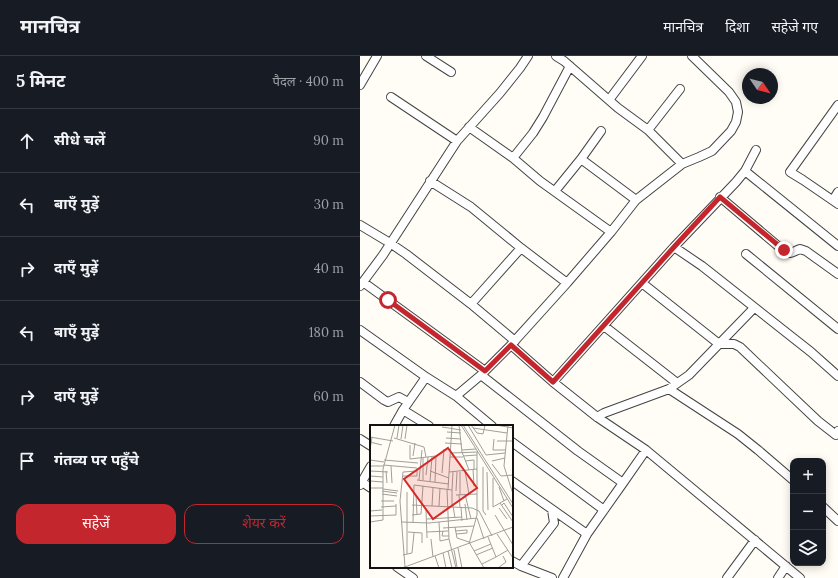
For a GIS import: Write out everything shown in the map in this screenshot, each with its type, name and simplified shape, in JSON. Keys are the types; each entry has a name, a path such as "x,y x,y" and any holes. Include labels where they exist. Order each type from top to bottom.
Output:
{"street":[{"path":"360,85 377,56"},
{"path":"426,56 451,72"},
{"path":"528,56 520,68 457,141 362,284 483,373 567,442 622,483"},
{"path":"556,56 570,66 618,108 648,130 682,164"},
{"path":"456,396 483,373 513,343 611,232 636,200 682,164 699,158 712,151 731,131 736,122 738,112 736,102 729,92 692,56"},
{"path":"609,100 638,58"},
{"path":"513,158 543,117 570,66"},
{"path":"648,130 680,89"},
{"path":"391,97 457,141"},
{"path":"838,105 790,172 835,202 838,192"},
{"path":"469,127 513,158 540,181 611,232"},
{"path":"555,191 601,131"},
{"path":"553,382 674,247 745,171 756,150"},
{"path":"581,159 636,200"},
{"path":"745,171 838,246"},
{"path":"430,181 471,207 520,248 567,283"},
{"path":"720,197 784,250 789,253 800,249 806,251 838,274"},
{"path":"360,225 406,254 471,304 553,382 597,417 646,450 800,578"},
{"path":"674,247 702,266 811,352 838,376"},
{"path":"471,304 520,248"},
{"path":"746,254 838,329"},
{"path":"642,283 718,344 734,344 740,347 818,421 836,435 838,431"},
{"path":"597,417 669,389 689,375 754,308"},
{"path":"604,326 677,383"},
{"path":"360,330 426,377 456,396 491,425"},
{"path":"395,425 408,402 426,377"},
{"path":"360,382 388,402 399,397 408,402"},
{"path":"669,389 738,434 790,477"},
{"path":"403,410 427,425"},
{"path":"360,439 370,445"},
{"path":"513,443 604,510"},
{"path":"562,578 588,534 646,450"},
{"path":"370,468 361,483 370,488"},
{"path":"513,482 588,534"},
{"path":"521,566 554,523 552,510"},
{"path":"826,510 838,521"},
{"path":"727,578 755,540"},
{"path":"513,562 552,578"},
{"path":"778,578 786,566"},
{"path":"398,568 413,578"}],"route":[{"path":"388,300 485,371 511,345 553,382 720,197 784,250"}]}
